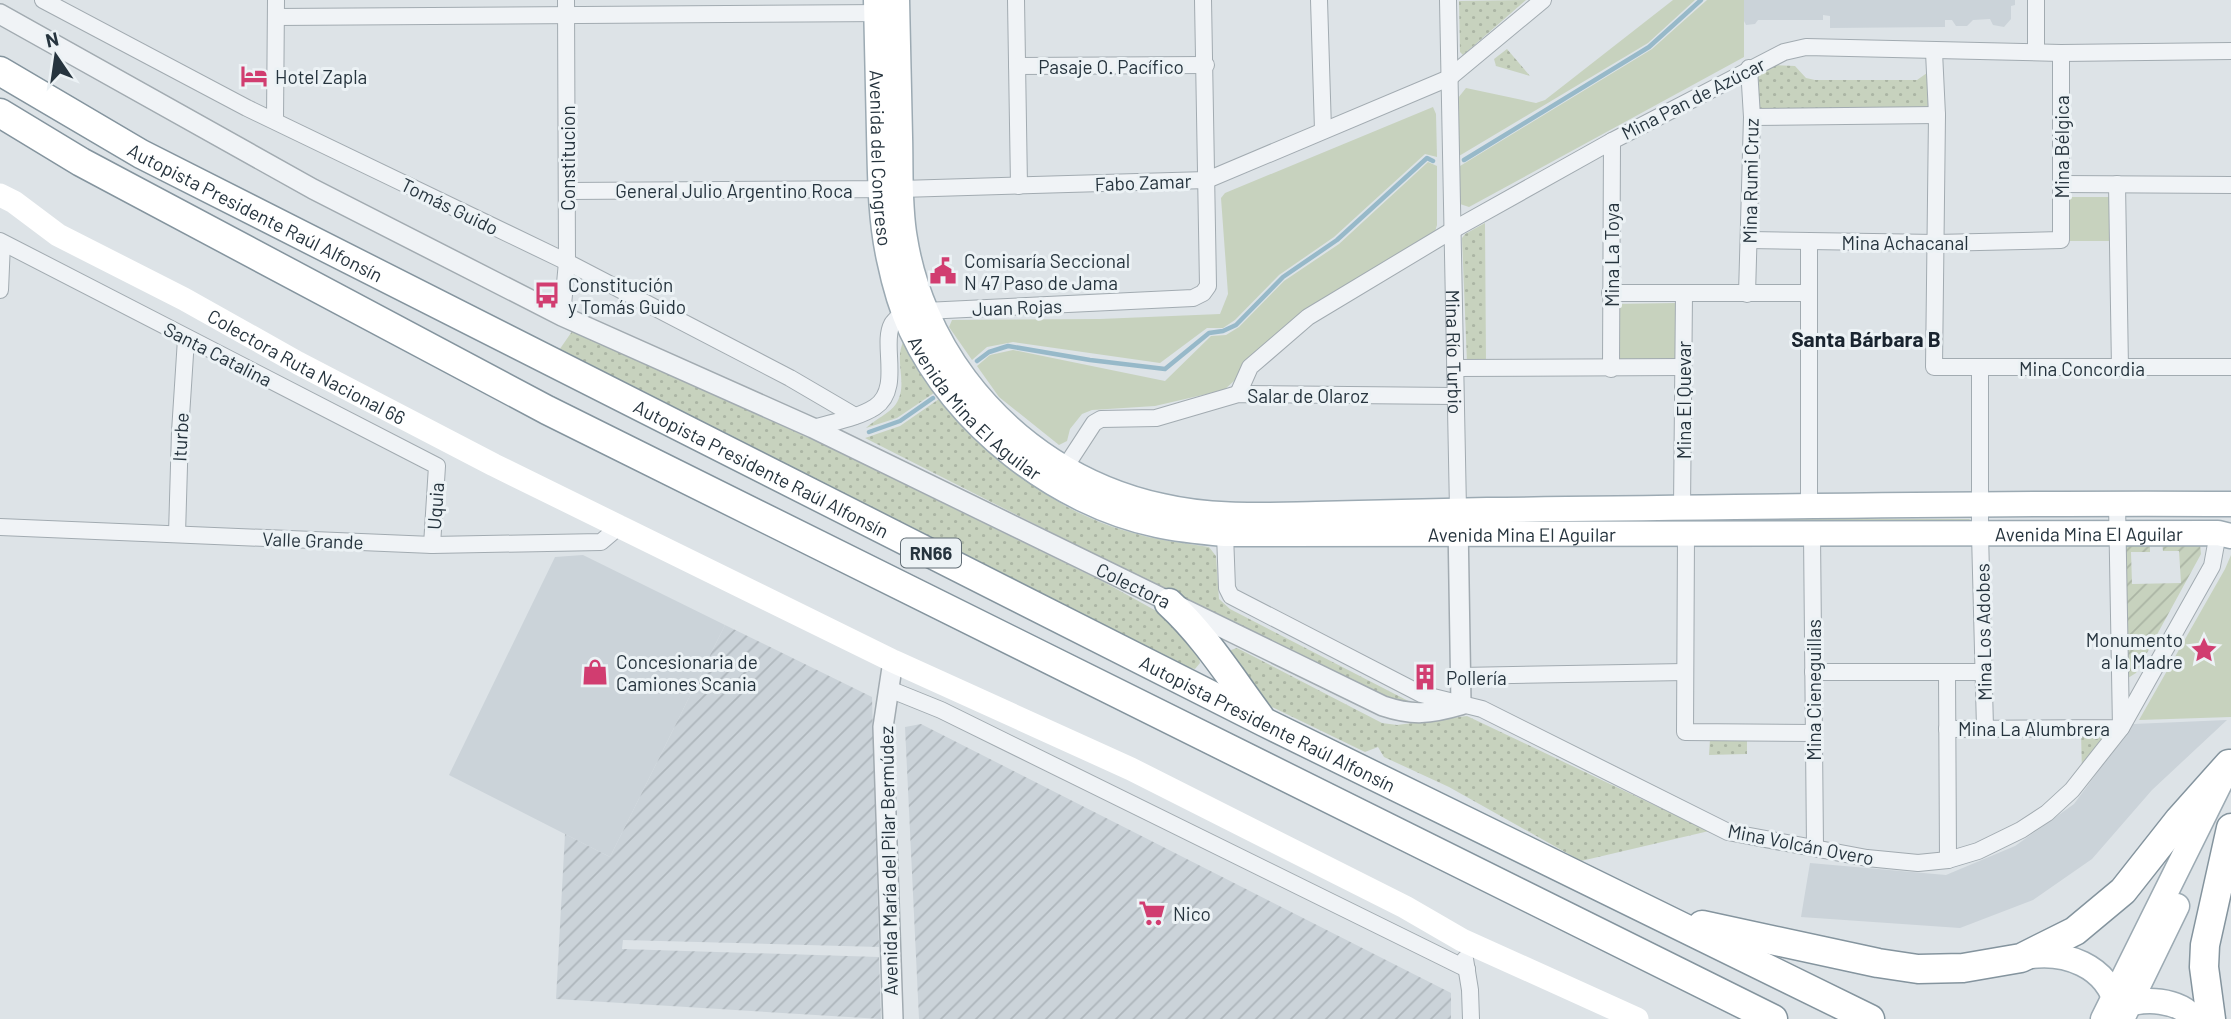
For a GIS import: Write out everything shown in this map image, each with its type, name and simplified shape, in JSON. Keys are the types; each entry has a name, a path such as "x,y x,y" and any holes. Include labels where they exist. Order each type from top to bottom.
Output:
{"highway":[{"name":"Autopista Presidente Raúl Alfonsín","path":"0,71 141,154 1264,722 1870,1019"},
{"name":"Autopista Presidente Raúl Alfonsín","path":"0,113 81,162 547,410 1773,1019"},
{"path":"1169,603 1203,638 1264,722"},
{"path":"1653,914 1792,946 1919,969 1962,968 2021,958 2075,930 2123,891 2179,820 2230,762"},
{"path":"2211,1019 2204,967 2206,945 2209,919 2231,828"},
{"path":"1471,869 1491,891 1704,997 1740,1019"}],"main road":[{"name":"Avenida del Congreso","path":"886,6 891,189 913,275 915,311"},
{"name":"Colectora Ruta Nacional 66","path":"0,195 58,235 184,299 494,465 621,525 893,661 1131,769 1405,907 1462,940 1637,1019"},
{"name":"Avenida Mina El Aguilar","path":"915,311 985,403 1013,431 1064,469 1132,499 1192,512 1686,534 2225,534"},
{"name":"Avenida Mina El Aguilar","path":"915,311 911,331 936,373 953,396 1005,448 1062,489 1119,514 1155,525 1225,534 1682,508 2231,504"},
{"path":"1747,533 1748,508"},
{"path":"2116,1012 2230,762"},
{"path":"2116,1012 2231,798"},
{"path":"2021,958 2053,954 2088,966 2116,1012"},
{"path":"2116,1012 2157,1001 2175,1006 2195,1019"}],"street":[{"name":"Tomás Guido","path":"43,0 247,108 275,119 567,262 790,378 855,416"},
{"path":"1016,0 1019,186"},
{"path":"1203,0 1207,180"},
{"path":"1319,0 1323,130"},
{"name":"Mina Río Turbio","path":"1448,0 1461,705"},
{"name":"Fabo Zamar","path":"891,189 1207,180 1450,79 1543,0"},
{"path":"2036,0 2036,52"},
{"path":"275,119 276,8 886,6"},
{"name":"Constitucion","path":"562,316 567,262 566,7"},
{"name":"Colectora","path":"0,14 313,189 562,316 813,428 1382,706 1406,713 1434,713 1461,705"},
{"name":"Mina Pan de Azúcar","path":"1238,394 1250,367 1308,317 1451,231 1612,141 1784,52 1806,47 1934,52 2231,51"},
{"path":"1934,52 1937,115 1936,243"},
{"name":"Mina Bélgica","path":"2061,53 2061,240"},
{"name":"Pasaje O. Pacífico","path":"1017,66 1206,65"},
{"name":"Mina Rumi Cruz","path":"1747,294 1752,117 1749,68"},
{"path":"1752,117 1937,115"},
{"name":"Mina La Toya","path":"1611,369 1612,141"},
{"name":"Juan Rojas","path":"915,311 1114,304 1193,298 1203,293 1208,286 1207,180"},
{"path":"2061,184 2231,185"},
{"path":"2117,184 2120,368"},
{"name":"General Julio Argentino Roca","path":"567,191 891,189"},
{"name":"Mina Achacanal","path":"1749,240 1936,243 2061,240"},
{"path":"1809,241 1809,507"},
{"path":"0,290 1,242"},
{"name":"Santa Catalina","path":"1,242 437,466"},
{"name":"Mina Concordia","path":"1936,243 1934,367 2231,367"},
{"path":"1610,293 1808,293"},
{"name":"Mina El Quevar","path":"1682,508 1684,293"},
{"path":"813,428 855,416 875,407 883,400 890,368 890,330 893,322 915,311"},
{"name":"Iturbe","path":"177,534 186,339"},
{"path":"1455,368 1683,367"},
{"name":"Mina Los Adobes","path":"1980,368 1980,534 1985,728"},
{"name":"Salar de Olaroz","path":"1064,469 1094,423 1101,419 1156,418 1238,394 1454,396"},
{"name":"Uquia","path":"432,545 437,466"},
{"path":"2117,503 2121,728"},
{"name":"Valle Grande","path":"0,527 432,545 601,542 621,525"},
{"name":"Mina Volcán Overo","path":"1225,534 1227,588 1231,596 1421,694 1482,709 1728,832 1867,858 1918,863 1948,860 1978,851 2021,830 2047,813 2072,790 2121,728 2212,566 2225,534"},
{"path":"1686,534 1685,732 1814,733"},
{"name":"Mina Cieneguillas","path":"1812,534 1815,847"},
{"name":"Avenida María del Pilar Bermúdez","path":"893,661 883,727 893,1019"},
{"path":"1461,676 1685,672"},
{"path":"1813,672 1984,673"},
{"name":"Mina Los Adobes","path":"1947,672 1948,860"},
{"path":"889,689 941,709 1467,969"},
{"name":"Mina La Alumbrera","path":"1947,729 2121,728"},
{"path":"1462,940 1470,990 1471,1019"}],"shaded area":[{"path":"1744,0 2015,0 2015,5 2011,6 2011,19 2004,27 1993,25 1990,19 1973,20 1967,26 1956,26 1952,20 1945,20 1945,27 1830,28 1830,16 1823,15 1823,20 1758,20 1755,24 1746,25"},
{"path":"583,555 725,625 610,857 449,775 555,557"},
{"path":"725,625 872,697 879,947 623,940 622,949 879,957 881,1019 556,999 565,834 610,857"},
{"path":"2227,720 2152,790 2092,859 2033,900 1960,928 1801,917 1810,863 1946,875 2015,846 2074,804 2133,724"},
{"path":"921,724 1451,993 1451,1019 919,1019 905,727"}],"green space":[{"path":"1526,0 1463,55 1460,52 1459,1"},
{"path":"1673,0 1695,0 1648,43 1459,156 1458,98 1466,88 1536,103 1545,100"},
{"path":"1707,0 1744,0 1744,57 1469,207 1460,204 1460,166 1652,49"},
{"path":"1507,49 1530,76 1496,66 1494,59"},
{"path":"1775,65 1795,66 1806,78 1815,80 1917,80 1927,73 1928,111 1757,112 1756,78 1759,73"},
{"path":"1433,107 1436,114 1437,157 1425,154 1334,237 1279,275 1235,320 1223,328 1207,328 1160,363 1013,342 987,347 972,360 949,327 952,320 1100,319 1220,314 1228,294 1221,198 1225,193"},
{"path":"1428,162 1437,166 1437,225 1434,235 1316,307 1224,390 1155,406 1092,410 1082,414 1070,429 1067,441 1059,445 999,397 977,366 990,355 1013,350 1165,381 1211,336 1226,335 1239,327 1284,281 1339,244"},
{"path":"2065,197 2109,197 2110,241 2066,241"},
{"path":"1485,223 1486,363 1467,363 1462,238"},
{"path":"1676,303 1676,364 1614,365 1615,304"},
{"path":"573,330 822,444 1102,581 1160,613 1188,638 1198,653 1200,663 1195,669 1183,666 555,356"},
{"path":"904,340 934,393 897,418 866,428 893,407 900,396 900,356"},
{"path":"939,399 981,442 1049,496 1101,522 1130,532 1209,547 1216,556 1219,599 1230,609 1420,707 1403,707 1212,614 865,438 900,426"},
{"path":"1761,519 1969,519 1973,522 1759,524"},
{"path":"2150,542 2150,552 2131,552 2132,584 2181,583 2179,551 2163,551 2162,542 2200,544 2201,554 2136,673 2128,678 2123,545"},
{"path":"2231,555 2231,717 2139,720 2225,569"},
{"path":"1237,648 1382,723 1397,725 1467,716 1709,831 1581,861 1449,787 1384,757 1378,747 1365,752 1262,702 1229,657 1231,650"},
{"path":"2081,732 2114,732 2082,773"},
{"path":"1747,738 1747,754 1709,755 1710,739"}],"waterway":[{"path":"1464,160 1649,47 1701,0"},
{"path":"977,361 989,352 1008,346 1165,369 1209,333 1236,325 1283,277 1337,240 1427,158 1433,161"},
{"path":"869,432 900,421 933,398"}],"place":[{"name":"Hotel Zapla","path":"254,76"},
{"name":"Comisaría Seccional N 47 Paso de Jama","path":"943,271"},
{"name":"Constitución y Tomás Guido","path":"547,295"},
{"name":"Monumento a la Madre","path":"2204,650"},
{"name":"Concesionaria de Camiones Scania","path":"595,672"},
{"name":"Pollería","path":"1425,677"},
{"name":"Nico","path":"1152,913"}],"district":[{"name":"Santa Bárbara B","path":"1866,338"}]}
